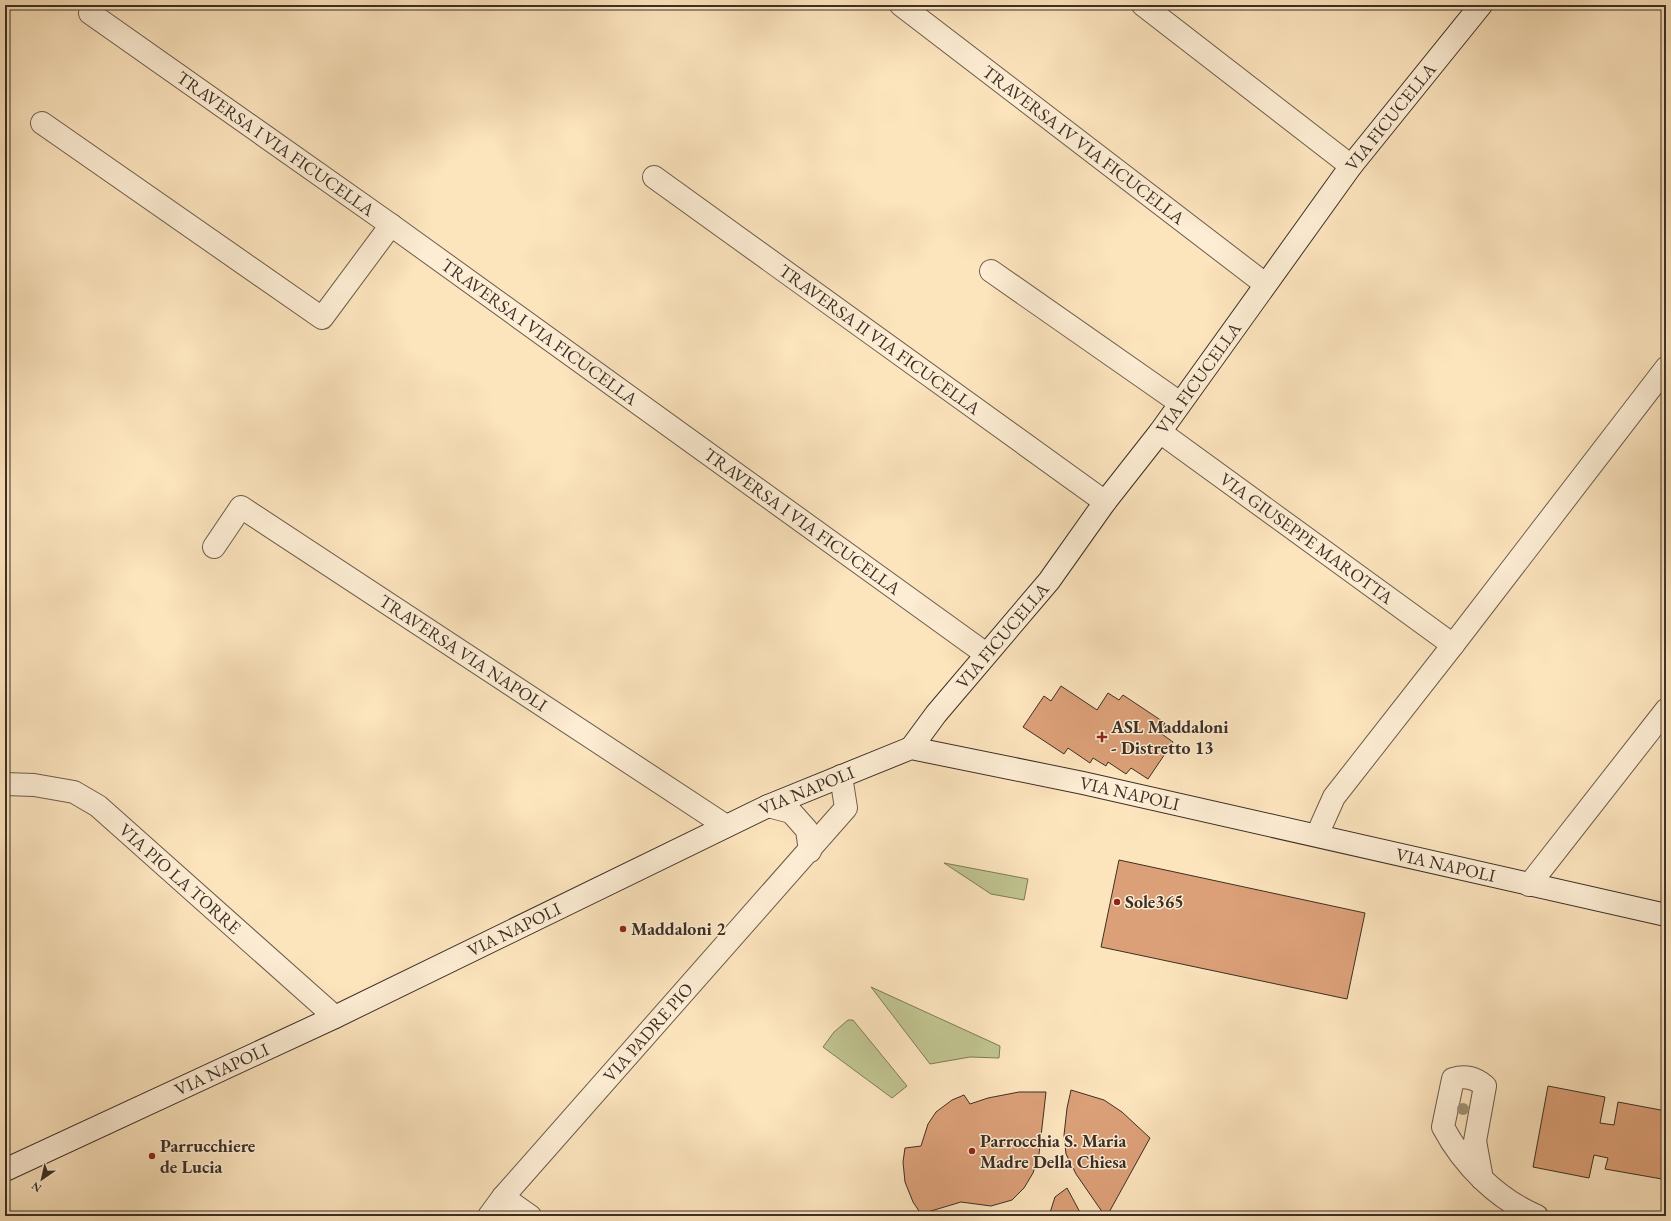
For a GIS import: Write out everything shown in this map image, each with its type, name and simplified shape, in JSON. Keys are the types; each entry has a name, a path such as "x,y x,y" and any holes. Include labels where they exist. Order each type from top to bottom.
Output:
{"street":[{"name":"TRAVERSA IV VIA FICUCELLA","path":"901,5 1265,284"},
{"path":"1143,5 1351,166"},
{"name":"VIA FICUCELLA","path":"911,748 936,714 1049,581 1105,502 1160,432 1351,166 1481,5"},
{"name":"TRAVERSA I VIA FICUCELLA","path":"90,13 391,225 986,654"},
{"path":"42,123 322,318 391,225"},
{"name":"TRAVERSA II VIA FICUCELLA","path":"654,177 1105,502"},
{"path":"991,271 1180,403"},
{"path":"1317,835 1334,797 1666,368"},
{"name":"VIA GIUSEPPE MAROTTA","path":"1160,432 1453,645"},
{"name":"TRAVERSA VIA NAPOLI","path":"214,547 241,506 726,826"},
{"path":"1529,885 1666,710"},
{"name":"VIA NAPOLI","path":"5,1170 335,1016 768,806 911,748 1083,783 1317,835 1666,916"},
{"name":"VIA PADRE PIO","path":"489,1216 503,1197 846,808 841,776"},
{"name":"VIA PIO LA TORRE","path":"5,784 34,785 74,792 98,806 335,1016"},
{"path":"768,806 791,812 807,830 810,850"},
{"path":"1482,1179 1496,1192 1537,1216"},
{"path":"503,1197 530,1216"}],"green space":[{"path":"944,863 1028,879 1024,900 991,894"},
{"path":"871,987 1000,1046 999,1058 970,1057 930,1064"},
{"path":"848,1020 853,1020 907,1086 892,1098 823,1047 834,1032"}],"building":[{"name":"ASL Maddaloni - Distretto 13","path":"1061,686 1097,710 1108,693 1119,700 1123,695 1165,723 1159,732 1173,742 1148,779 1131,768 1126,774 1108,762 1106,766 1093,758 1090,763 1068,748 1064,754 1023,727 1044,696 1051,701"},
{"path":"1119,860 1365,913 1347,999 1101,947"},
{"path":"1548,1086 1605,1097 1600,1123 1614,1125 1618,1102 1666,1111 1666,1159 1662,1179 1605,1169 1608,1158 1594,1155 1589,1178 1533,1167"},
{"path":"1071,1090 1104,1100 1122,1112 1150,1138 1107,1216 1105,1216 1076,1174 1066,1154 1064,1135"},
{"name":"Parrocchia S. Maria Madre Della Chiesa","path":"1019,1092 1046,1092 1039,1154 1033,1173 1024,1188 1012,1200 991,1206 961,1202 921,1214 913,1202 905,1182 903,1162 905,1148 921,1146 928,1124 936,1112 952,1100 964,1095 970,1104 988,1098"},
{"path":"1067,1188 1082,1216 1049,1216 1055,1197"}],"place":[{"name":"ASL Maddaloni - Distretto 13","path":"1102,737"},
{"name":"Sole365","path":"1117,902"},
{"name":"Maddaloni 2","path":"623,929"},
{"name":"Parrocchia S. Maria Madre Della Chiesa","path":"972,1151"},
{"name":"Parrucchiere de Lucia","path":"152,1156"}]}
